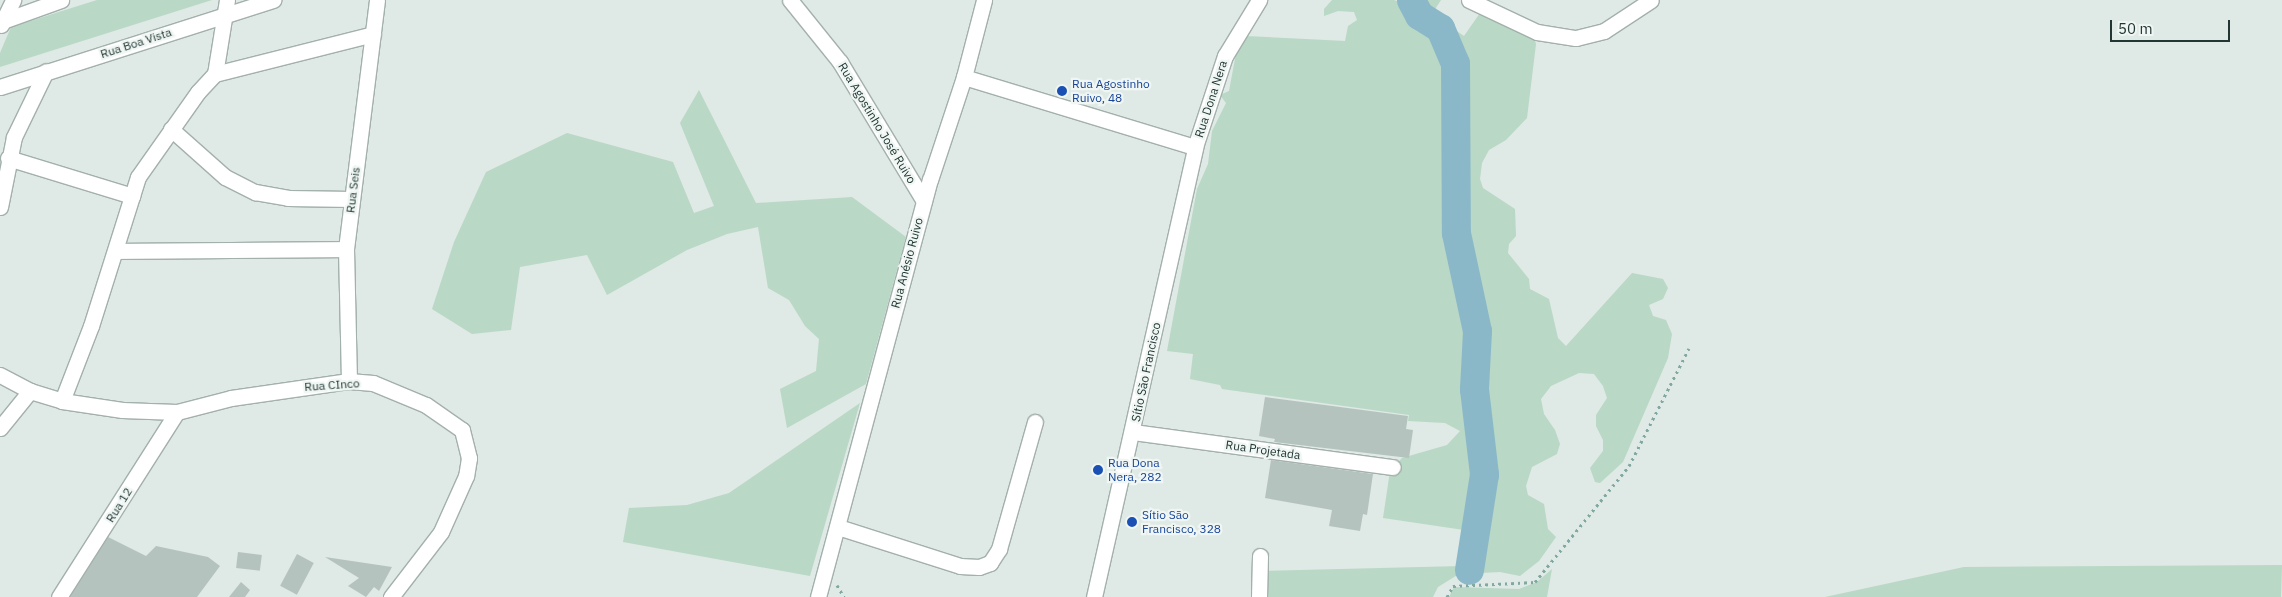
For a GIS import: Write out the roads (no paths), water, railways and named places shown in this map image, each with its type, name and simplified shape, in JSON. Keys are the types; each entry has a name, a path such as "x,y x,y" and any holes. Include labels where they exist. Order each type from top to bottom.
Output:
{"street":[{"path":"1,22 13,0"},
{"path":"1,22 61,0"},
{"name":"Rua Boa Vista","path":"0,87 225,7 273,0"},
{"name":"Rua Seis","path":"350,381 346,249 377,0"},
{"name":"Rua Agostinho José Ruivo","path":"790,0 845,70 924,201"},
{"name":"Rua Anésio Ruivo","path":"818,597 924,201 964,77 984,0"},
{"name":"Rua Dona Nera","path":"1196,147 1225,56 1259,0"},
{"path":"1469,0 1537,32 1576,38 1604,31 1651,0"},
{"path":"62,401 116,251 138,177 171,129 215,74 225,7"},
{"path":"215,74 373,34"},
{"path":"0,207 8,158 14,137 46,71"},
{"path":"964,77 1196,147"},
{"path":"171,129 225,177 255,192 288,198 352,199"},
{"name":"Sítio São Francisco","path":"1094,597 1133,432 1196,147"},
{"path":"8,158 132,196"},
{"path":"116,251 346,249"},
{"name":"Rua CInco","path":"0,375 30,392 62,401 122,410 177,412 250,395 350,381 373,383 426,405 462,430 468,458 466,476 441,532 391,597"},
{"path":"0,428 30,392"},
{"name":"Rua 12","path":"59,597 177,412"},
{"path":"838,527 960,566 979,567 990,563 1000,549 1035,422"},
{"name":"Rua Projetada","path":"1133,432 1393,467"},
{"path":"1259,597 1260,556"}],"waterway":[{"path":"1411,0 1419,15 1440,28 1455,63 1456,233 1477,331 1474,389 1484,474 1469,570"}],"place":[{"name":"Rua Agostinho Ruivo, 48","path":"1062,91"},
{"name":"Rua Dona Nera, 282","path":"1098,470"},
{"name":"Sítio São Francisco, 328","path":"1132,522"}]}
